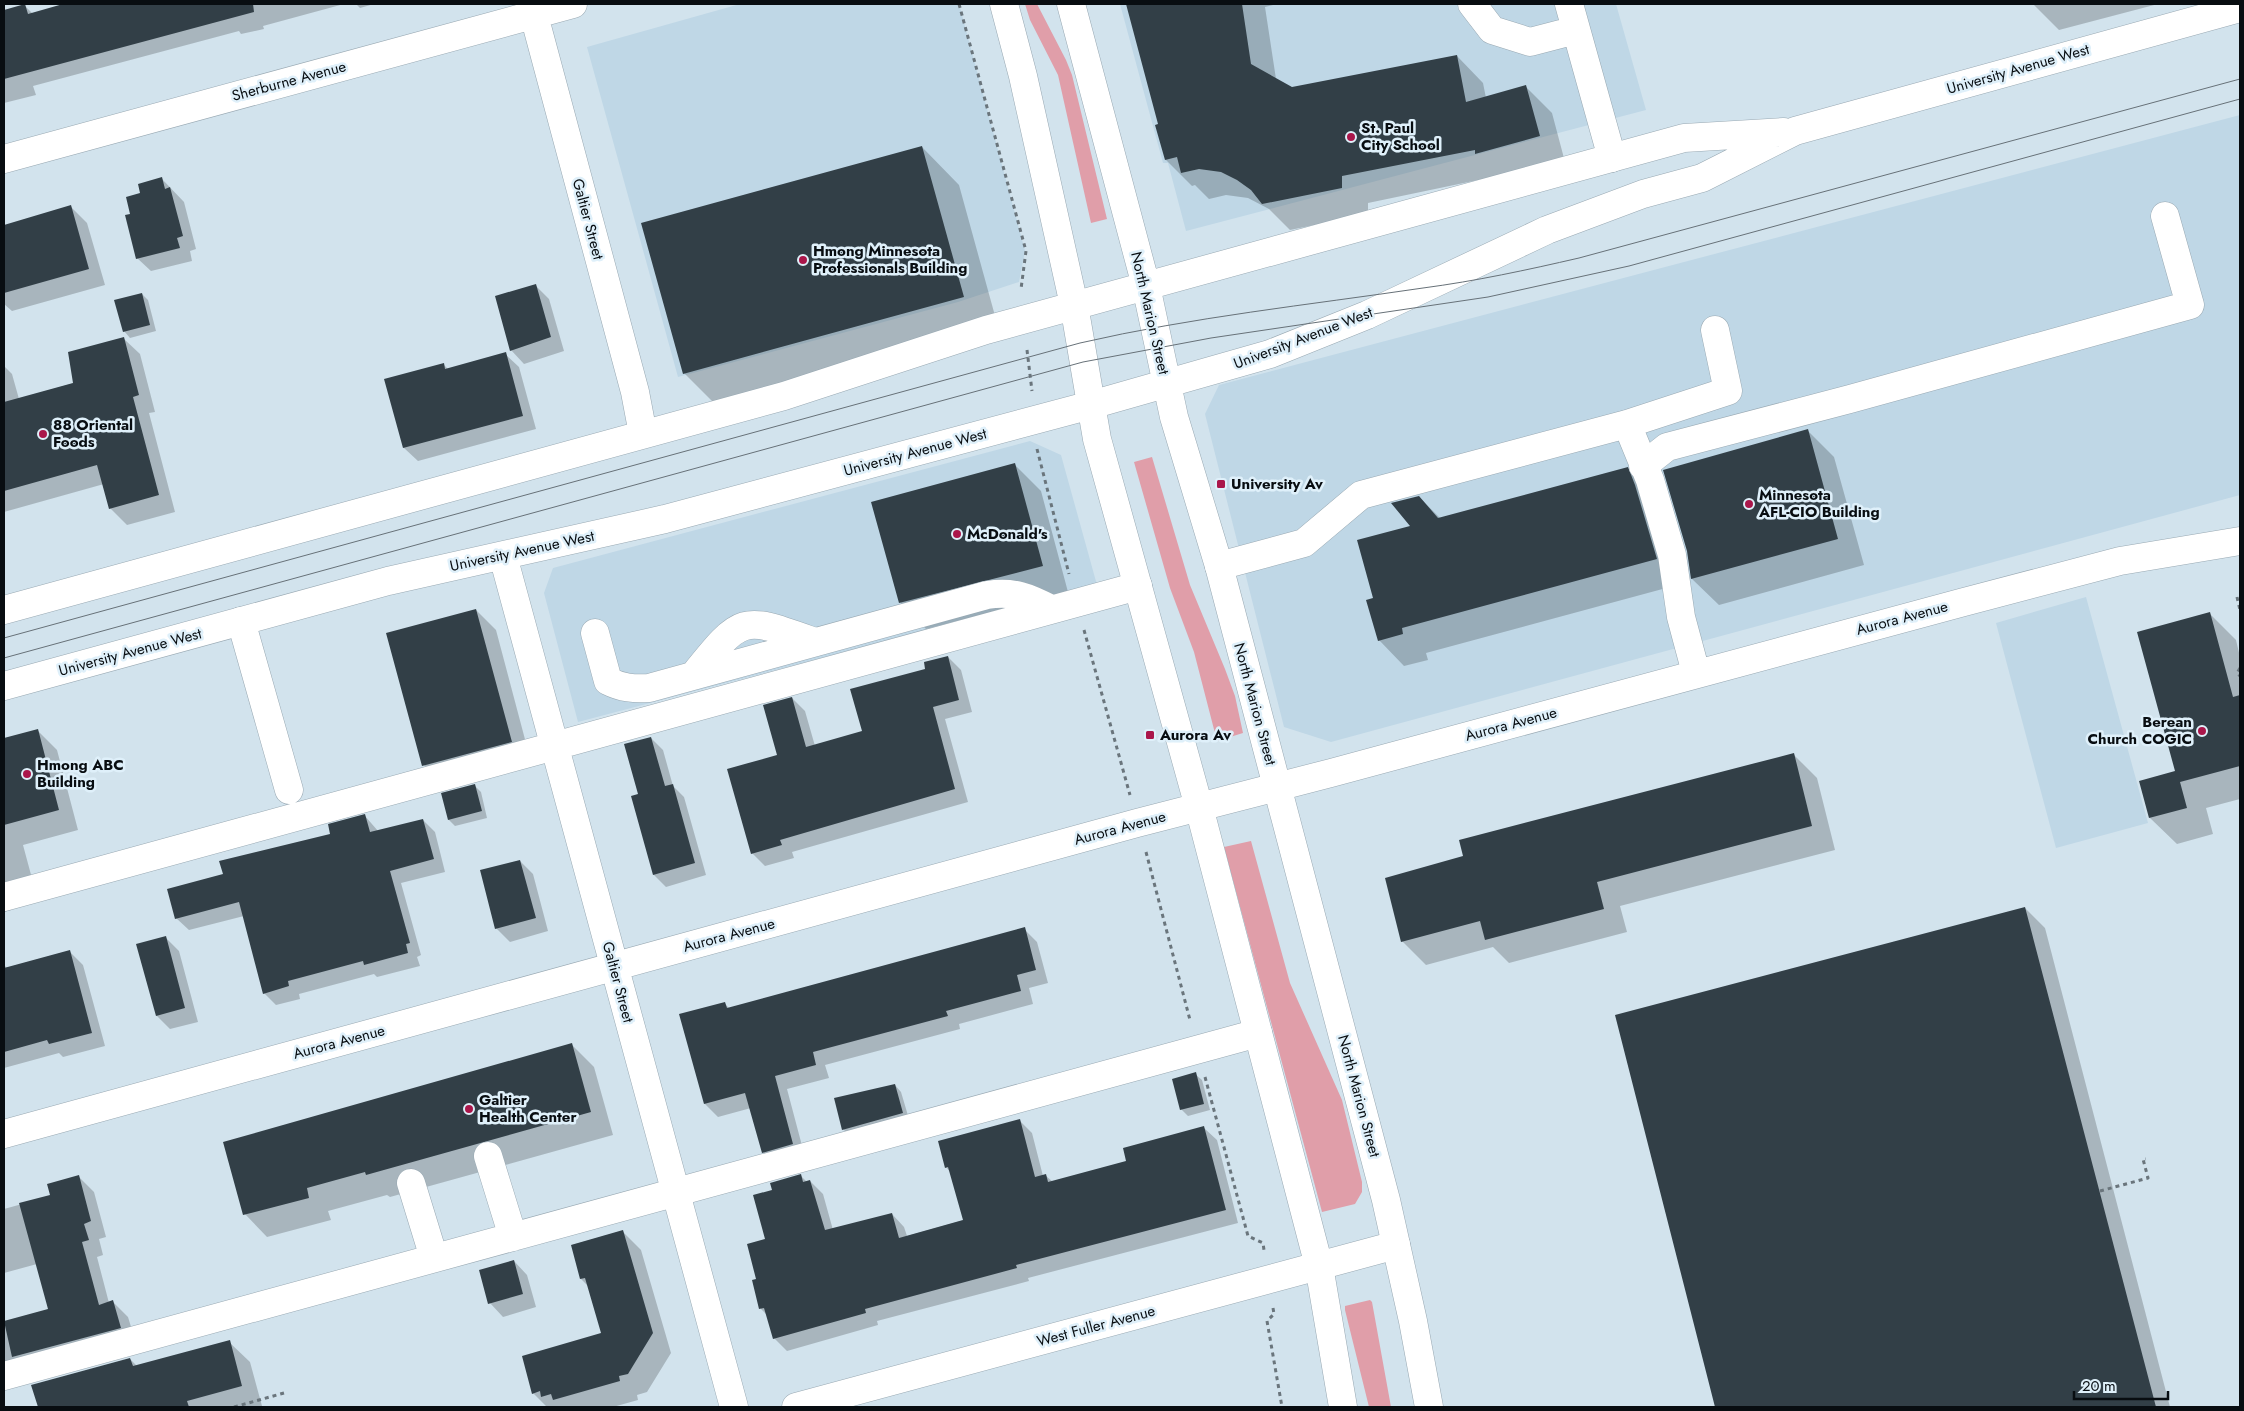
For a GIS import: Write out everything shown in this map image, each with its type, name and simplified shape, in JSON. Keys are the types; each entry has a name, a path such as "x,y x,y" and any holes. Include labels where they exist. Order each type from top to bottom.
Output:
{"main road":[{"name":"Sherburne Avenue","path":"4,159 533,9 573,4"},
{"path":"1004,4 1023,76 1074,306 1097,439 1199,807 1319,1266 1343,1407"},
{"name":"North Marion Street","path":"1070,4 1146,286 1166,385 1278,786 1396,1245 1429,1407"},
{"path":"1472,4 1492,30 1530,42 1576,30"},
{"path":"1569,4 1612,158"},
{"name":"University Avenue West","path":"4,686 388,581 666,520 1091,406 1270,354 1367,315 1547,230 1643,194 1702,178 1795,131 2240,8"},
{"name":"Galtier Street","path":"533,9 635,392 643,434"},
{"name":"University Avenue West","path":"4,610 822,384 1022,320 1684,138 1795,131"},
{"path":"1643,466 1667,446 1850,399 2190,305 2165,216"},
{"path":"1218,566 1304,543 1361,495 1627,424 1728,391 1715,330"},
{"path":"1627,424 1650,480 1672,555 1681,617 1696,673"},
{"name":"Aurora Avenue","path":"4,1134 1137,823 1331,773 2101,565 2138,557 2239,545"},
{"name":"Galtier Street","path":"503,556 734,1407"},
{"path":"4,897 1138,586"},
{"path":"595,633 608,681 620,687 650,688 988,595 1004,592 1028,596 1064,606"},
{"path":"241,621 289,790"},
{"path":"4,1376 1258,1033"},
{"path":"488,1156 513,1237"},
{"path":"411,1183 434,1258"},
{"name":"West Fuller Avenue","path":"796,1407 1396,1245"}],"path":[{"path":"960,4 1026,251 1020,282 1022,320 1036,420 1037,449 1064,606 1137,823 1248,1236 1263,1242 1274,1314 1267,1321 1282,1407"},
{"path":"2237,597 2240,610"},
{"path":"2240,668 2237,673 2240,676"},
{"path":"2100,1191 2148,1178 2143,1160 2146,1159"},
{"path":"234,1407 284,1393"}],"shaded area":[{"path":"740,4 959,4 1025,251 1019,282 958,302 678,377 587,47"},
{"path":"1025,4 1037,4 1072,75 1107,219 1091,223 1058,75 1030,20"},
{"name":"St. Paul City School","path":"1120,4 1616,4 1646,110 1186,231 1168,163 1163,163"},
{"path":"2240,115 2240,495 1331,742 1284,727 1205,414 1219,385"},
{"path":"1030,441 1061,455 1097,585 578,722 544,593 553,568"},
{"path":"1152,457 1190,585 1235,696 1243,733 1217,741 1194,652 1170,588 1134,462"},
{"path":"2086,597 2148,823 2056,848 1996,623"},
{"path":"1251,841 1290,983 1342,1100 1362,1182 1362,1192 1355,1204 1322,1212 1224,847"},
{"path":"1370,1300 1372,1302 1391,1407 1369,1407 1345,1310 1345,1306"}],"building":[{"path":"25,4 28,14 63,4 253,4 254,12 4,79 4,10"},
{"path":"1126,4 1242,4 1251,64 1292,87 1457,55 1466,102 1526,85 1540,136 1475,154 1475,150 1342,176 1342,188 1262,204 1251,190 1221,172 1199,169 1181,173 1177,157 1165,160 1155,125 1158,124"},
{"name":"Hmong Minnesota Professionals Building","path":"922,146 964,297 683,374 641,223"},
{"path":"162,177 165,189 170,187 183,236 177,238 180,248 136,259 125,215 130,214 126,197 140,193 138,184"},
{"path":"71,205 89,269 4,293 4,225"},
{"path":"536,284 551,337 510,351 495,296"},
{"path":"142,293 150,325 123,332 114,300"},
{"path":"124,337 139,395 133,397 159,495 109,509 97,465 4,491 4,402 73,383 68,352"},
{"path":"506,352 523,416 403,448 384,379 444,363 445,369"},
{"name":"Minnesota AFL-CIO Building","path":"1808,429 1838,539 1691,579 1687,551 1663,470"},
{"name":"McDonald's","path":"1015,463 1043,566 899,603 871,502"},
{"path":"1628,467 1657,559 1402,628 1403,634 1378,641 1366,600 1373,598 1357,540 1410,526 1391,503 1419,496 1438,518"},
{"path":"476,609 512,742 422,766 386,633"},
{"name":"Berean Church COGIC","path":"2210,612 2233,697 2240,695 2240,766 2180,782 2187,808 2149,818 2139,781 2175,771 2137,632"},
{"path":"948,656 959,700 933,707 955,789 780,840 782,845 751,854 727,769 777,755 763,705 792,697 806,747 862,731 850,689 925,669 924,662"},
{"name":"Hmong ABC Building","path":"38,729 59,810 4,825 4,738"},
{"path":"651,737 665,786 673,784 695,863 653,875 631,796 638,794 624,744"},
{"path":"1794,753 1812,826 1597,882 1604,909 1485,940 1480,921 1401,942 1385,878 1463,856 1459,840"},
{"path":"475,784 482,811 448,820 441,793"},
{"path":"365,814 370,832 423,819 434,859 390,871 410,943 406,944 408,953 364,965 363,961 288,981 289,986 263,994 239,902 175,919 167,889 223,874 219,861 330,834 328,824"},
{"path":"520,860 536,918 495,929 480,870"},
{"path":"2025,907 2156,1407 1715,1407 1615,1015"},
{"path":"1025,927 1036,970 1017,975 1021,991 946,1011 948,1016 813,1052 816,1065 775,1076 793,1144 762,1153 745,1093 704,1104 679,1014 725,1002 727,1008"},
{"path":"166,936 185,1008 156,1016 136,944"},
{"path":"70,950 92,1033 49,1044 47,1040 4,1052 4,968"},
{"name":"Galtier Health Center","path":"572,1043 591,1112 366,1175 365,1172 307,1188 309,1198 243,1215 223,1142"},
{"path":"1196,1072 1204,1104 1180,1110 1172,1079"},
{"path":"895,1084 903,1113 842,1130 834,1098"},
{"path":"1020,1119 1035,1177 1046,1174 1048,1182 1126,1161 1123,1148 1204,1126 1226,1210 1016,1265 1017,1268 865,1309 866,1313 773,1339 764,1308 759,1309 752,1280 756,1279 747,1244 765,1239 753,1195 772,1190 770,1183 801,1174 803,1182 810,1180 825,1230 892,1213 899,1238 963,1220 948,1167 945,1168 938,1141"},
{"path":"79,1175 91,1221 84,1224 89,1240 82,1242 99,1305 113,1300 121,1328 12,1357 4,1321 48,1309 19,1203 50,1195 47,1184"},
{"path":"623,1230 653,1333 628,1374 619,1376 620,1381 553,1400 551,1394 541,1397 540,1391 532,1394 522,1356 601,1333 585,1278 580,1279 571,1245"},
{"path":"514,1260 523,1294 488,1304 479,1270"},
{"path":"230,1340 242,1386 187,1401 189,1407 38,1407 31,1385 130,1358 133,1366"}],"tram line":[{"path":"4,638 1080,343 1208,319 1462,282 1579,258 2240,79"},
{"path":"4,658 1083,362 1211,338 1488,297 1629,266 2240,99"}],"place":[{"name":"St. Paul City School","path":"1351,137"},
{"name":"Hmong Minnesota Professionals Building","path":"803,260"},
{"name":"88 Oriental Foods","path":"43,434"},
{"name":"University Av","path":"1221,484"},
{"name":"Minnesota AFL-CIO Building","path":"1749,504"},
{"name":"McDonald's","path":"957,534"},
{"name":"Berean Church COGIC","path":"2202,731"},
{"name":"Aurora Av","path":"1150,735"},
{"name":"Hmong ABC Building","path":"27,774"},
{"name":"Galtier Health Center","path":"469,1109"}]}
